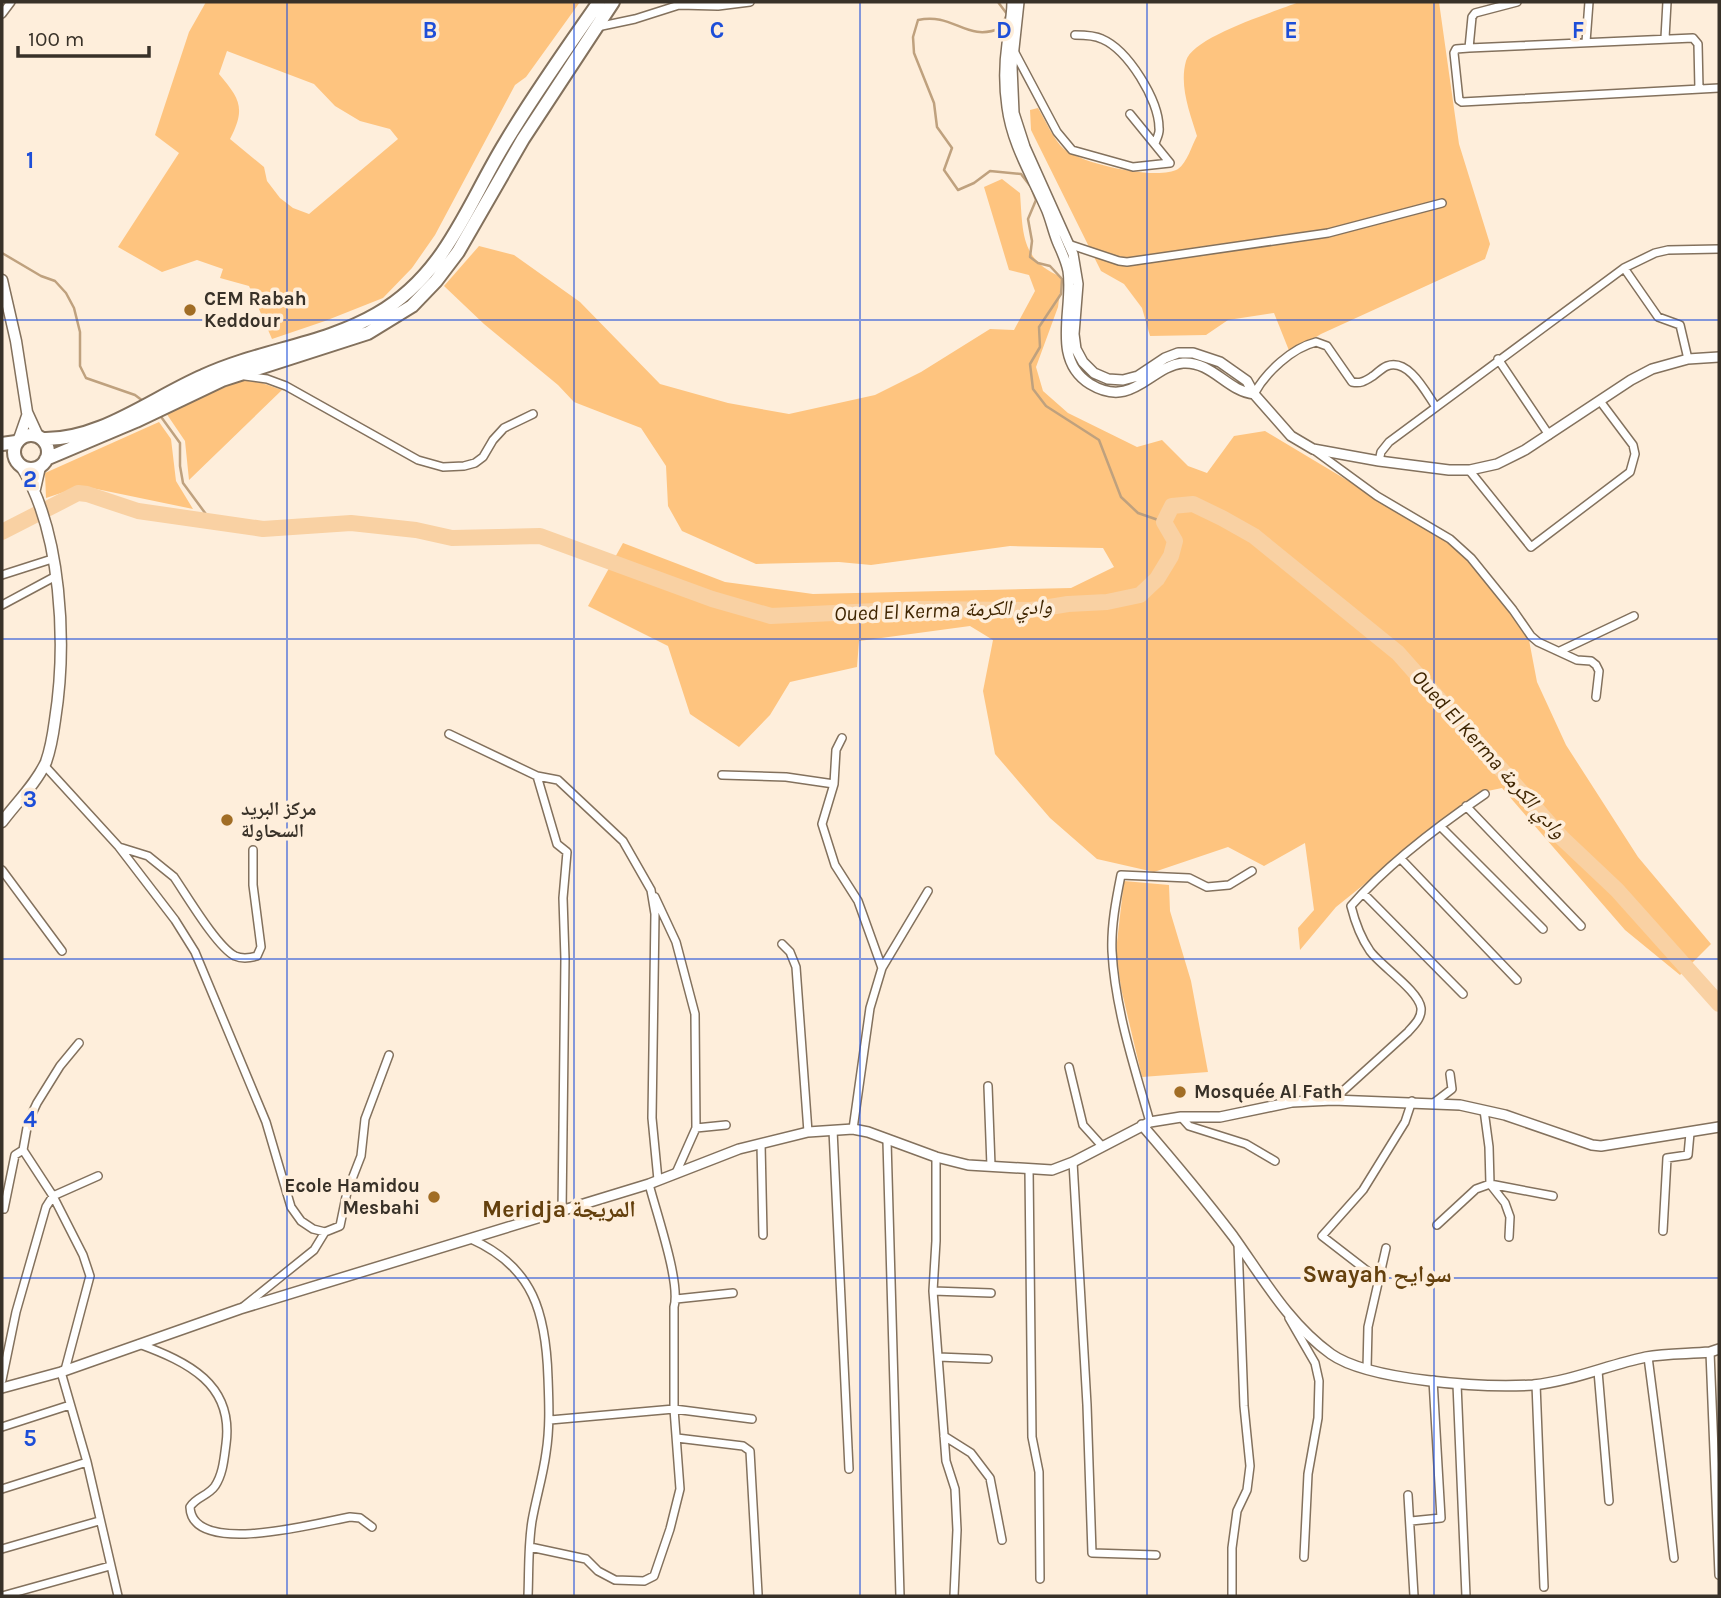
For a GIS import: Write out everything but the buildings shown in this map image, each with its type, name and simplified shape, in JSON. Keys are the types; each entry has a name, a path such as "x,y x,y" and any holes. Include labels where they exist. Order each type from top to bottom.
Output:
{"highway":[{"path":"18,440 12,460 30,469 164,401 213,371 362,323 390,306 416,285 447,247 505,143 599,2"},
{"path":"164,401 368,333 398,316 425,294 458,252 512,157 613,2"},
{"path":"2,444 28,435 40,438 74,435 134,416"},
{"path":"40,438 48,450 43,463"}],"main road":[{"path":"2,280 16,341 27,412 40,438"},
{"path":"18,440 27,412"},
{"path":"2,822 44,765 51,747 62,632 56,576 40,505 35,490 12,460"},
{"path":"35,490 43,463"}],"street":[{"path":"2,14 11,2"},
{"path":"596,27 635,19 679,5 718,6 750,2"},
{"path":"1012,2 1004,66 1007,110 1020,152 1047,211 1067,267 1069,282 1065,339 1074,369 1083,379 1106,390 1119,391 1145,383 1167,367 1193,363 1206,367 1237,388 1254,394"},
{"path":"1019,2 1013,50 1012,93 1018,129 1069,244 1078,274 1074,334 1076,349 1083,362 1094,373 1108,379 1123,380 1138,376 1165,358 1178,353 1193,353 1220,362 1247,380 1254,394 1291,436 1377,496 1450,539 1471,558 1538,642 1577,660 1591,661 1596,665 1599,671 1596,697"},
{"path":"1469,48 1472,17 1475,13 1517,2"},
{"path":"1586,42 1589,2"},
{"path":"1665,38 1667,2"},
{"path":"1075,35 1102,38 1123,55 1142,79 1159,118 1160,131 1155,143"},
{"path":"1699,89 1697,40 1665,38 1469,48 1456,50 1454,53 1459,100 1462,102 1719,88"},
{"path":"1013,50 1057,132 1072,150 1133,167 1170,163 1130,114"},
{"path":"1057,241 1127,262 1328,233 1442,203"},
{"path":"1379,461 1381,452 1389,442 1624,268 1655,253 1668,250 1719,249"},
{"path":"1624,268 1658,317 1681,325 1688,359"},
{"path":"1254,394 1261,382 1281,362 1316,342 1327,346 1352,382 1364,381 1386,366 1394,365 1411,372 1436,407"},
{"path":"1313,449 1379,461 1480,470 1497,464 1549,435 1652,369 1688,359 1719,357"},
{"path":"1498,359 1549,435"},
{"path":"237,375 279,382 418,460 443,467 475,463 483,457 504,428 533,414"},
{"path":"1469,470 1531,547 1630,472 1635,454 1633,445 1600,401"},
{"path":"2,575 52,559"},
{"path":"2,605 56,576"},
{"path":"1560,651 1634,616"},
{"path":"449,734 537,776 558,780 623,841 651,890 676,942 695,1014 696,1128 676,1173"},
{"path":"842,738 836,750 834,784 822,824 835,865 858,901 882,968"},
{"path":"44,765 119,847 175,920 195,952 266,1122 291,1207 300,1221 313,1229 325,1232 340,1226 347,1192 361,1156 365,1119 389,1055"},
{"path":"722,775 786,777 834,784"},
{"path":"537,776 557,844 567,852 563,898 565,959 562,1213"},
{"path":"1333,1100 1408,1032 1419,1019 1421,1008 1414,996 1370,951 1351,906 1401,859 1466,806 1485,794"},
{"path":"1466,806 1581,926"},
{"path":"1441,827 1543,929"},
{"path":"119,847 148,856 165,869 174,877 221,944 235,956 247,958 257,956 261,947 253,885 253,850"},
{"path":"1401,859 1517,979"},
{"path":"2,870 62,951"},
{"path":"1252,871 1229,885 1218,887 1207,887 1189,878 1121,875 1114,912 1112,949 1120,1005 1146,1124 1238,1243 1288,1315 1315,1363 1319,1381 1318,1418 1308,1474 1304,1557"},
{"path":"530,1547 586,1559 598,1571 615,1580 644,1581 654,1576 680,1489 674,1409 676,1299 654,1182 652,1118 655,914 651,890"},
{"path":"853,1129 870,1008 882,968 928,891"},
{"path":"1363,893 1463,994"},
{"path":"782,944 790,952 796,967 808,1132"},
{"path":"79,1043 60,1066 37,1103 28,1122 23,1150 53,1196 83,1255 90,1276 63,1371 118,1596"},
{"path":"1069,1067 1083,1125 1102,1146"},
{"path":"1436,1102 1452,1089 1450,1074"},
{"path":"988,1086 991,1166"},
{"path":"1379,1280 1322,1236 1363,1190 1405,1122 1412,1101"},
{"path":"2,1388 63,1371 240,1309 562,1213 761,1144 808,1132 853,1129 968,1165 1052,1170 1146,1124 1181,1117 1220,1117 1292,1102 1436,1102 1484,1110 1592,1145 1616,1144 1719,1127"},
{"path":"1484,1110 1490,1184 1505,1203 1510,1217 1509,1237"},
{"path":"1181,1117 1189,1126 1245,1144 1275,1161"},
{"path":"696,1128 726,1125"},
{"path":"832,1130 849,1469"},
{"path":"1663,1231 1667,1158 1688,1155 1690,1133"},
{"path":"887,1141 900,1596"},
{"path":"761,1144 763,1235"},
{"path":"4,1209 15,1155 23,1150"},
{"path":"936,1157 933,1292 946,1461 955,1489 957,1530 954,1596"},
{"path":"1073,1162 1087,1405 1092,1553 1156,1555"},
{"path":"1028,1169 1032,1437 1039,1472 1040,1579"},
{"path":"2,1380 46,1208 53,1196 98,1176"},
{"path":"1437,1225 1476,1189 1490,1184 1553,1196"},
{"path":"240,1309 314,1250 325,1232"},
{"path":"471,1239 494,1249 512,1265 531,1292 541,1312 547,1348 550,1420 546,1456 532,1523 528,1596"},
{"path":"1231,1596 1231,1548 1237,1511 1247,1490 1250,1466 1244,1406 1238,1243"},
{"path":"1367,1369 1368,1326 1386,1248"},
{"path":"933,1292 991,1293"},
{"path":"676,1299 733,1293"},
{"path":"1288,1315 1333,1355 1367,1369 1457,1384 1536,1384 1648,1357 1714,1350 1719,1575"},
{"path":"139,1343 182,1362 215,1388 224,1403 227,1430 222,1469 208,1494 193,1502 190,1507 194,1520 202,1526 220,1531 252,1535 349,1517 360,1518 372,1527"},
{"path":"938,1357 988,1359"},
{"path":"1648,1357 1674,1558"},
{"path":"1598,1371 1609,1502"},
{"path":"1411,1521 1441,1518 1433,1380"},
{"path":"1457,1384 1466,1596"},
{"path":"1536,1384 1544,1587"},
{"path":"2,1427 70,1405"},
{"path":"550,1420 674,1409 752,1419"},
{"path":"944,1436 971,1453 990,1478 1002,1540"},
{"path":"677,1438 743,1446 750,1451 758,1594"},
{"path":"2,1489 87,1462"},
{"path":"1408,1495 1414,1596"},
{"path":"2,1549 99,1521"},
{"path":"2,1596 110,1566"}],"shaded area":[{"path":"206,2 580,2 526,77 515,85 435,235 412,268 383,298 272,339 249,286 220,278 223,269 197,260 162,272 118,247 179,153 155,135 189,32","holes":["227,51 314,84 335,106 360,121 390,129 398,139 309,214 293,208 280,198 267,181 264,167 230,139 238,119 238,104 232,90 219,74"]},
{"path":"1299,2 1439,2 1459,144 1490,244 1485,259 1321,334 1290,353 1274,313 1228,320 1206,335 1150,336 1142,308 1124,284 1101,271 1031,130 1030,110 1038,108 1060,145 1073,155 1138,172 1168,172 1178,169 1187,158 1197,136 1186,99 1184,80 1186,61 1192,52 1218,34"},
{"path":"1002,179 1020,193 1026,243 1031,253 1048,270 1062,277 1058,307 1036,367 1043,391 1068,413 1137,447 1162,440 1188,466 1207,473 1234,436 1265,431 1457,546 1525,619 1537,682 1566,745 1638,857 1711,944 1680,975 1625,930 1502,788 1478,793 1336,907 1300,950 1298,928 1314,910 1305,843 1264,866 1228,847 1154,872 1097,859 1050,818 995,754 983,691 993,640 970,626 859,641 857,667 790,682 770,715 739,747 690,714 668,646 588,606 623,543 725,582 813,594 1071,588 1114,567 1103,548 1010,546 871,565 839,562 756,564 682,531 668,506 666,466 641,428 574,402 444,286 479,246 514,255 580,302 660,384 728,403 789,414 875,395 921,372 990,329 1014,330 1035,291 1029,275 1009,270 984,187"},
{"path":"241,380 282,390 189,480 185,441 166,413"},
{"path":"159,422 171,439 176,481 193,509 82,486 46,498 45,473"},
{"path":"1124,881 1169,885 1170,911 1191,981 1208,1072 1142,1077 1121,988 1116,951"}],"waterway":[{"path":"998,2 1007,14 1001,28 989,32 969,30 941,20 918,20 913,37 914,53 934,103 937,127 952,148 944,170 958,190 974,183 990,171 1021,174 1031,187 1036,200 1028,219 1032,241 1030,257 1038,263 1050,266 1062,279 1061,294 1039,327 1040,347 1030,364 1033,389 1046,406 1099,440 1121,497 1138,513 1164,522"},
{"path":"2,253 41,276 55,281 66,293 74,308 80,332 80,366 86,378 135,395 143,401"},
{"path":"159,414 180,443 183,483 211,521"},
{"name":"Oued El Kerma وادي الكرمة","path":"2,532 78,493 138,511 263,529 351,523 416,530 452,538 540,536 712,599 771,616 918,609 1031,610 1107,602 1140,595 1157,579 1171,556 1175,541 1164,522 1172,506 1193,504 1254,536 1398,653 1562,838 1617,890 1719,1004"}],"place":[{"name":"CEM Rabah Keddour","path":"190,310"},
{"name":"مركز البريد السحاولة","path":"227,820"},
{"name":"Mosquée Al Fath","path":"1180,1092"},
{"name":"Ecole Hamidou Mesbahi","path":"434,1197"}],"district":[{"name":"Meridja المريجة","path":"559,1209"},
{"name":"Swayah سوايح","path":"1377,1274"}]}
